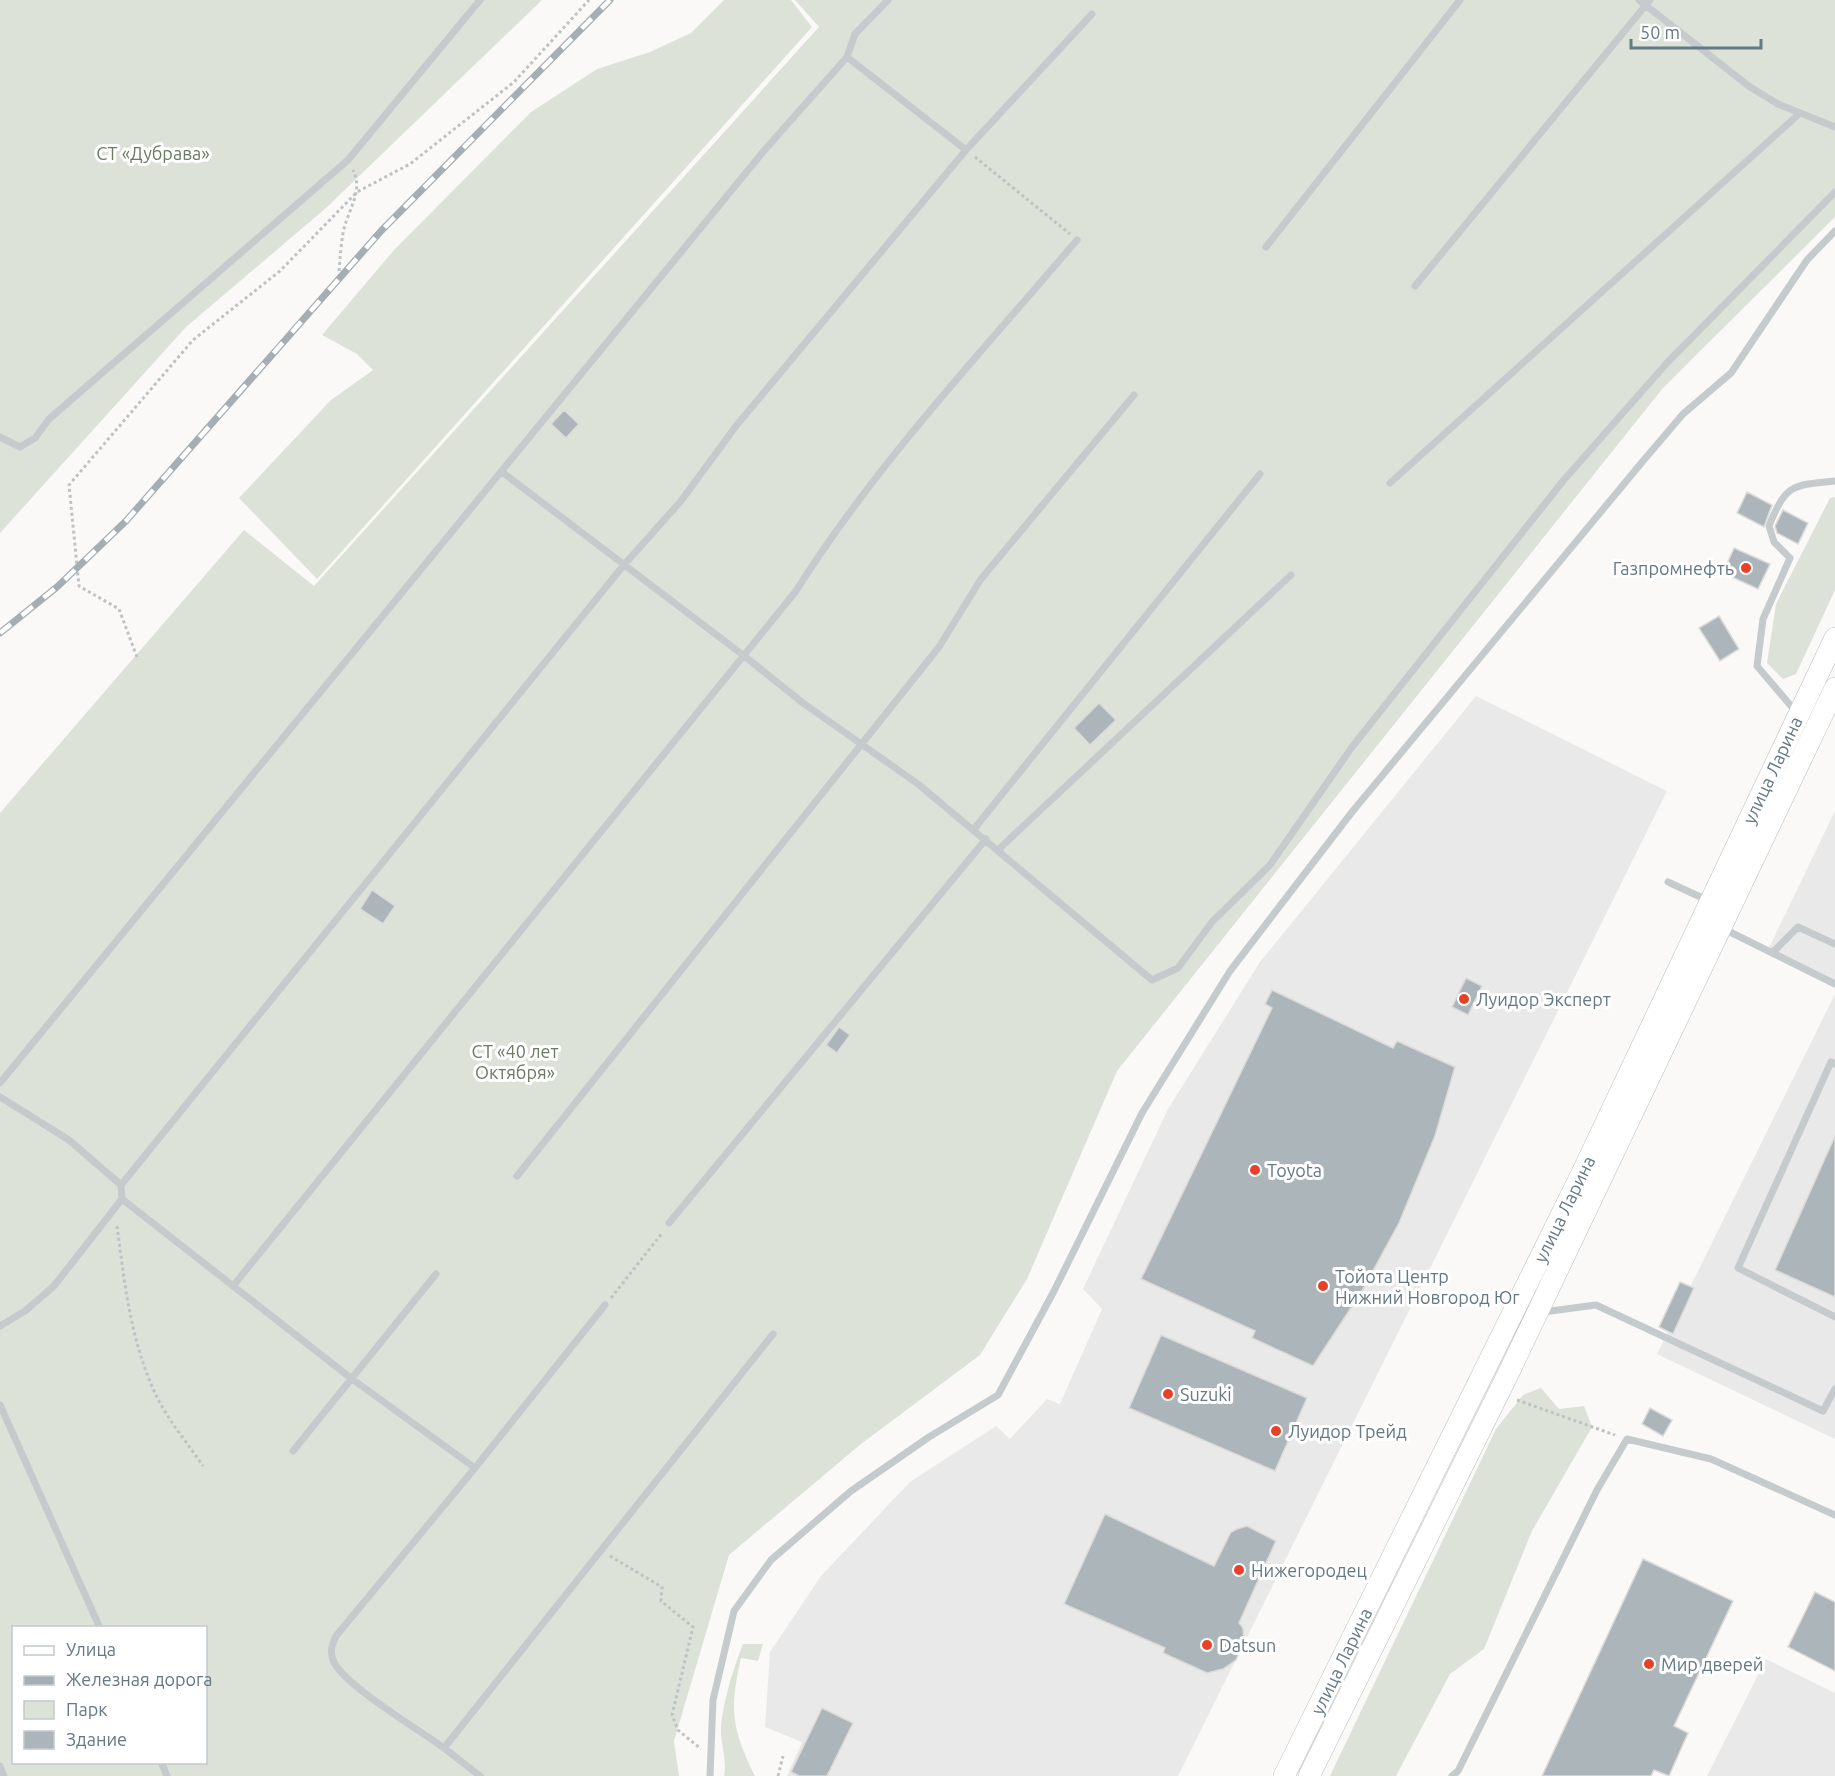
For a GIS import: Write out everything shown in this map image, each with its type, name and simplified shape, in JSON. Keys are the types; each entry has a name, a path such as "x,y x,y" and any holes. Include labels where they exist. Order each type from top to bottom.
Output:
{"main road":[{"name":"улица Ларина","path":"1284,1776 1577,1183 1835,638"},
{"name":"улица Ларина","path":"1309,1776 1538,1313 1835,688"}],"lane":[{"path":"0,437 20,447 35,438 49,419 348,160 480,0"},
{"path":"0,1083 763,152 847,57 855,34 888,0"},
{"path":"1266,247 1460,0"},
{"path":"1415,286 1645,2 1750,87 1778,104 1835,127"},
{"path":"0,1326 24,1311 54,1287 122,1199 121,1185 623,566 681,501 736,426 966,150 1092,14"},
{"path":"847,57 966,150"},
{"path":"1390,483 1800,113"},
{"path":"502,472 803,703 861,743 974,829 1152,980 1178,968 1212,922 1270,865 1352,747 1563,481 1666,364 1835,192"},
{"path":"710,1776 712,1700 734,1611 771,1560 851,1491 929,1437 998,1395 1054,1291 1142,1113 1230,971 1352,812 1643,461 1683,414 1731,373 1808,260 1835,231"},
{"path":"233,1286 796,591 834,532 898,451 1077,240"},
{"path":"517,1176 939,647 981,579 1134,395"},
{"path":"974,829 1260,474"},
{"path":"1798,715 1757,666 1763,619 1790,558 1774,542 1769,526 1778,504 1797,485 1835,481"},
{"path":"999,849 1291,574"},
{"path":"669,1223 986,839"},
{"path":"1668,882 1710,902"},
{"path":"1721,927 1835,984"},
{"path":"1772,952 1798,927 1835,944"},
{"path":"1835,1064 1831,1062 1738,1269 1835,1317"},
{"path":"0,1097 69,1140 121,1185"},
{"path":"122,1199 352,1379 475,1468"},
{"path":"292,1451 436,1274"},
{"path":"480,1776 353,1683 334,1664 330,1649 336,1636 475,1468 605,1305"},
{"path":"1538,1313 1596,1305 1823,1411 1835,1389"},
{"path":"444,1748 773,1334"},
{"path":"0,1405 99,1626"},
{"path":"1452,1776 1458,1771 1598,1490 1627,1439 1711,1459 1835,1515"},
{"path":"0,1766 4,1776"}],"path":[{"path":"137,657 119,609 79,586 69,485 193,340 280,271 357,192 410,164 514,82 589,0"},
{"path":"966,150 1077,240"},
{"path":"339,271 343,232 357,192 357,177 348,160"},
{"path":"111,1213 117,1223 127,1306 136,1342 159,1401 203,1466"},
{"path":"605,1305 669,1223"},
{"path":"1499,1392 1627,1439"},
{"path":"601,1551 662,1587 661,1601 693,1626 672,1715 678,1730 711,1757"},
{"path":"778,1776 783,1756"}],"shaded area":[{"path":"1476,696 1667,791 1178,1776 787,1776 802,1742 765,1727 770,1652 821,1576 910,1482 996,1426 1010,1439 1047,1399 1060,1404 1102,1309 1083,1289 1168,1109 1260,962"},
{"path":"1835,811 1835,983 1766,954"},
{"path":"1835,994 1835,1439 1657,1354"},
{"path":"1766,1659 1835,1693 1835,1776 1707,1776"}],"green space":[{"name":"СТ «Дубрава»","path":"0,0 542,0 326,208 186,327 0,533"},
{"path":"724,0 791,0 812,27 317,579 239,498 331,400 373,370 357,354 322,335 394,250 531,112 597,69 650,52 691,33"},
{"name":"СТ «40 лет Октября»","path":"795,0 1835,0 1835,217 1663,388 1117,1071 1027,1279 980,1355 861,1444 729,1555 674,1741 679,1776 0,1776 0,813 244,530 314,586 819,27"},
{"path":"1835,497 1835,590 1796,674 1783,679 1767,663 1776,604 1830,498"},
{"path":"1541,1388 1559,1409 1584,1406 1592,1427 1532,1531 1484,1649 1450,1674 1396,1776 1330,1776 1496,1429 1523,1395"},
{"path":"743,1644 763,1644 758,1661 741,1658 734,1706 737,1732 755,1776 724,1776 725,1760 721,1724 725,1701"}],"building":[{"path":"564,410 579,424 566,438 551,424"},
{"path":"1747,492 1772,505 1764,527 1737,513"},
{"path":"1783,510 1808,523 1798,544 1777,533 1775,526"},
{"name":"Газпромнефть","path":"1734,548 1770,564 1758,589 1723,573"},
{"path":"1719,616 1739,649 1720,661 1699,628"},
{"path":"1099,703 1116,720 1090,745 1074,728"},
{"path":"372,890 395,906 383,924 360,909"},
{"path":"1466,978 1482,986 1468,1015 1452,1007"},
{"path":"1272,990 1393,1048 1397,1041 1455,1067 1435,1136 1399,1223 1362,1291 1313,1366 1252,1338 1255,1331 1141,1279 1272,1008 1265,1004"},
{"path":"839,1027 850,1035 837,1053 826,1045"},
{"path":"1835,1136 1835,1297 1775,1270"},
{"path":"1680,1282 1694,1288 1673,1334 1659,1327"},
{"path":"1161,1335 1307,1398 1275,1471 1129,1408"},
{"path":"1650,1408 1672,1420 1663,1436 1642,1424"},
{"path":"1105,1514 1214,1566 1231,1532 1237,1529 1247,1526 1276,1541 1239,1623 1243,1628 1244,1641 1236,1660 1223,1669 1207,1673 1163,1653 1165,1648 1064,1604"},
{"name":"Мир дверей","path":"1643,1559 1733,1601 1674,1726 1688,1733 1669,1776 1654,1770 1651,1776 1542,1776"},
{"path":"1815,1592 1835,1602 1835,1671 1788,1647"},
{"path":"822,1708 853,1723 827,1776 799,1776 791,1772"}],"railway":[{"path":"0,633 57,587 126,521 381,231 610,0"}],"place":[{"name":"Газпромнефть","path":"1746,568"},
{"name":"Луидор Эксперт","path":"1464,999"},
{"name":"Toyota","path":"1255,1170"},
{"name":"Тойота Центр Нижний Новгород Юг","path":"1323,1286"},
{"name":"Suzuki","path":"1168,1394"},
{"name":"Луидор Трейд","path":"1276,1431"},
{"name":"Нижегородец","path":"1239,1570"},
{"name":"Datsun","path":"1207,1645"},
{"name":"Мир дверей","path":"1649,1664"}]}
